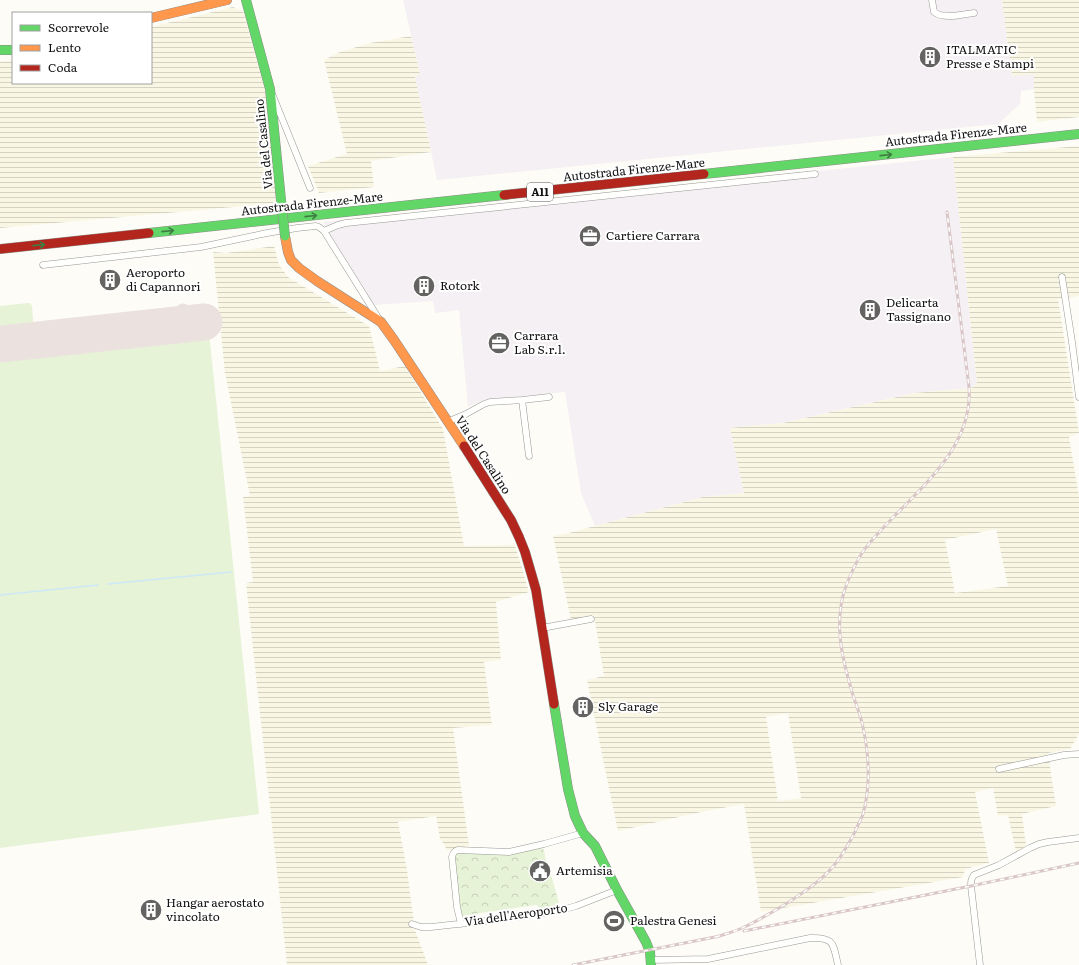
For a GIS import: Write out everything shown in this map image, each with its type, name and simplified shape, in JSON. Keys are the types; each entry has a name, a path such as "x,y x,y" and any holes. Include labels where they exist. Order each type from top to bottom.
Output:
{"main road":[{"path":"152,18 227,0"},
{"name":"Via del Casalino","path":"246,0 270,89 285,236 291,260 316,281 381,322 502,505 515,528 530,567 536,590 568,789 575,816 583,833 595,846 617,890 646,942 650,952 651,962"},
{"path":"0,50 12,50"},
{"name":"Autostrada Firenze-Mare","path":"0,241 306,208 612,178 1079,127"},
{"name":"Autostrada Firenze-Mare","path":"0,249 1079,134"}],"street":[{"path":"932,0 933,10 940,16 974,13"},
{"path":"270,89 310,188"},
{"path":"324,231 346,223 815,174"},
{"path":"43,265 205,246 298,228 316,226 322,228 381,322"},
{"path":"1062,277 1079,397"},
{"path":"447,422 487,403 549,397"},
{"path":"522,400 530,456"},
{"path":"542,628 591,619"},
{"path":"999,769 1064,755 1079,754"},
{"path":"461,924 457,907 452,857 452,854 455,851 509,852 583,833"},
{"path":"980,965 971,886 971,880 974,875 999,865 1030,848 1048,842 1079,838"},
{"name":"Via dell'Aeroporto","path":"412,924 421,927 431,927 558,911 576,906 617,890"},
{"path":"651,962 708,959 820,937 830,940 833,944 838,965"}],"shaded area":[{"path":"403,0 1002,0 1012,75 1034,74 1034,89 1021,91 1020,104 998,124 437,180 415,77 420,74"},
{"path":"1002,0 1079,0 1079,117 1037,122 1034,74 1012,76"},
{"path":"233,7 243,11 265,91 277,203 0,228 0,62 12,60 12,84 152,84 152,27"},
{"path":"411,36 420,74 415,77 431,152 371,161 374,187 319,193 308,166 347,154 324,60 340,52 370,43"},
{"path":"1079,146 1079,296 1058,299 1079,433 1069,437 1079,497 1079,734 1070,749 1048,753 1056,806 1022,814 1026,846 1016,852 1008,815 998,816 993,788 975,792 989,863 965,869 963,877 761,912 744,804 618,831 587,680 604,676 594,615 571,620 553,536 703,497 744,493 730,428 783,423 915,393 972,388 977,383 953,157","holes":["996,529 1008,586 955,593 945,540","788,713 801,798 778,801 766,717"]},
{"path":"953,157 977,384 972,388 914,393 783,423 730,428 744,493 703,497 595,526 581,493 565,392 483,400 468,407 459,310 435,313 433,301 374,305 323,222"},
{"path":"274,246 279,265 288,277 369,326 380,371 405,366 443,429 464,546 515,545 529,592 496,602 501,660 484,662 492,725 453,728 469,846 447,850 440,838 436,816 398,822 407,870 415,930 428,965 287,965 246,583 253,582 243,497 250,496 225,373 213,252 226,253"}],"green space":[{"path":"30,303 32,306 34,332 0,335 0,306"},
{"path":"209,332 259,814 0,848 0,354"},
{"path":"539,846 544,850 546,861 531,866 533,877 550,874 560,907 540,910 536,905 461,916 454,857 457,852 511,854"}],"waterway":[{"path":"108,584 231,572"},
{"path":"0,595 98,585"}],"taxiway":[{"path":"183,311 184,324"}],"runway":[{"path":"0,344 204,322"}],"railway":[{"path":"716,937 739,929 760,919 789,902 816,883 831,869 841,856 855,832 863,814 866,803 868,781 867,748 862,723 845,668 840,640 840,613 846,586 861,554 933,476 948,456 960,435 967,412 969,387 947,212"},
{"path":"744,931 1079,863"},
{"path":"573,965 720,936"}],"traffic: fast":[{"path":"246,0 270,89 281,200"},
{"path":"0,50 12,50"},
{"path":"704,174 1079,134"},
{"path":"149,233 504,195"},
{"path":"281,200 285,236"},
{"path":"554,704 568,789 575,816 583,833 595,846 617,890 646,942 650,952 651,965"}],"traffic: slow":[{"path":"152,18 227,0"},
{"path":"285,236 291,260 299,268 381,322 464,446"}],"traffic: jam":[{"path":"504,195 704,174"},
{"path":"0,249 149,233"},
{"path":"464,446 511,520 525,552 536,590 554,704"}],"place":[{"name":"ITALMATIC Presse e Stampi","path":"930,57"},
{"name":"Cartiere Carrara","path":"590,236"},
{"name":"Aeroporto di Capannori","path":"110,280"},
{"name":"Rotork","path":"424,286"},
{"name":"Delicarta Tassignano","path":"870,310"},
{"name":"Carrara Lab S.r.l.","path":"499,343"},
{"name":"Sly Garage","path":"583,707"},
{"name":"Artemisia","path":"540,871"},
{"name":"Hangar aerostato vincolato","path":"151,910"},
{"name":"Palestra Genesi","path":"614,921"}]}
